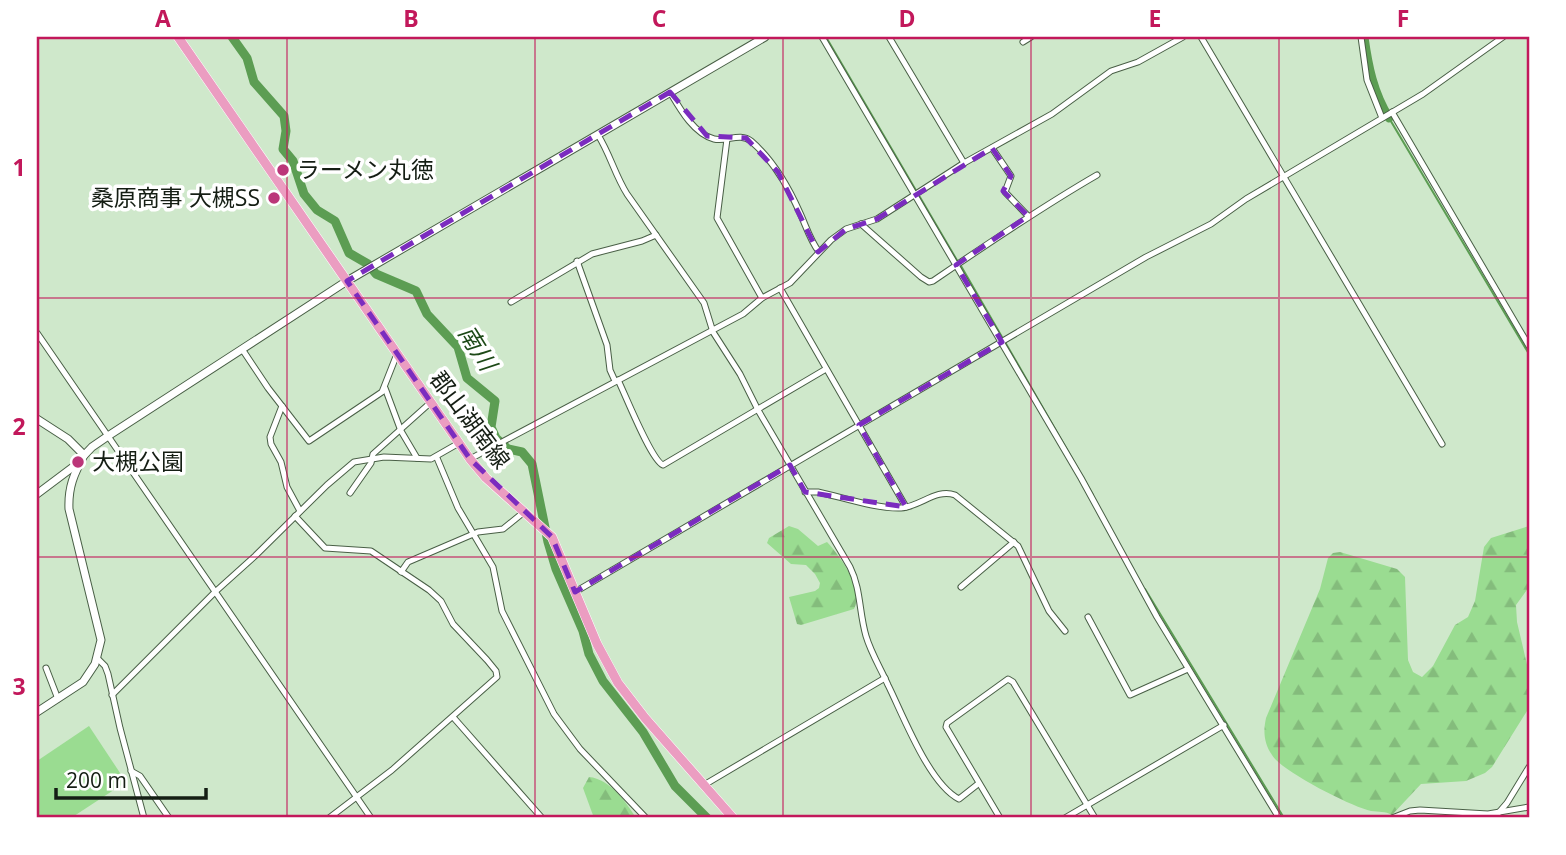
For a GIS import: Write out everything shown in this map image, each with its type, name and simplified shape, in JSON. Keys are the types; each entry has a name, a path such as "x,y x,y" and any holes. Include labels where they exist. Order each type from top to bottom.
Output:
{"main road":[{"name":"郡山湖南線","path":"178,37 470,459 486,478 552,537 606,662 618,683 645,718 733,818"}],"street":[{"path":"37,494 108,436 347,281 765,37"},
{"path":"822,37 1002,342 1188,669 1279,818"},
{"path":"889,37 964,163"},
{"path":"1023,42 1031,37"},
{"path":"470,459 743,314 762,298 790,283 840,233 877,219 964,163 1052,114 1111,71 1138,62 1183,37"},
{"path":"1201,37 1442,444"},
{"path":"1361,37 1367,80 1529,346"},
{"path":"575,592 1146,257 1211,224 1237,205 1438,84 1499,38"},
{"path":"670,92 685,117 714,139 739,136 750,140 775,168 819,252"},
{"path":"598,135 618,180 704,303 713,329 857,580 866,637 906,726 946,789 959,799 978,784"},
{"path":"727,139 717,218 762,298"},
{"path":"992,148 1012,176 1005,192 1028,216"},
{"path":"861,224 929,282 988,246 1028,216 1097,175"},
{"path":"511,302 592,254 642,242 656,235"},
{"path":"577,261 607,345 610,370 636,415 646,444 660,465 826,369"},
{"path":"780,288 906,507"},
{"path":"37,333 370,818"},
{"path":"242,349 309,441 382,392 397,354"},
{"path":"385,388 401,429 417,458"},
{"path":"350,493 371,463 371,458 430,403"},
{"path":"282,406 271,441 281,462 287,488 300,511"},
{"path":"37,419 68,439 84,455"},
{"path":"112,695 215,592 346,468 371,458 437,458 459,443"},
{"path":"37,712 83,682 97,658 101,640 69,509 72,477 84,455"},
{"path":"437,458 458,508 493,567 502,611 554,714 580,748 646,818"},
{"path":"805,492 906,507 937,495 951,493 1014,542 1025,558 1049,611 1065,632"},
{"path":"401,572 408,562 474,533 503,529 525,512"},
{"path":"295,516 325,548 375,553 441,601 453,624 496,671 497,677 357,798 329,818"},
{"path":"961,587 1014,542"},
{"path":"1088,617 1130,695 1188,669"},
{"path":"97,658 106,668 144,818"},
{"path":"46,668 58,699"},
{"path":"704,785 885,678"},
{"path":"1000,818 947,732 947,725 1008,679 1013,682 1095,818"},
{"path":"453,717 542,818"},
{"path":"1065,818 1224,725"},
{"path":"1494,818 1529,767"},
{"path":"131,771 140,776 169,818"},
{"path":"1392,818 1420,810 1478,814 1529,807"}],"highlighted area":[{"path":"670,92 707,136 746,138 778,172 818,252 846,229 877,219 992,148 1011,176 1003,191 1028,216 956,265 1002,342 859,425 906,507 805,492 790,465 575,592 552,537 470,459 347,281"}],"green space":[{"path":"789,526 798,529 818,546 827,542 832,548 854,583 857,601 854,609 797,624 789,597 815,591 820,583 806,565 791,564 767,543 769,538"},
{"path":"1529,526 1529,587 1516,605 1517,622 1529,673 1529,704 1492,767 1466,781 1421,784 1392,815 1349,803 1302,779 1278,762 1266,742 1266,718 1320,589 1328,558 1333,553 1340,552 1397,569 1405,577 1408,660 1413,672 1422,677 1433,666 1455,625 1468,617 1475,601 1484,547 1491,538"},
{"path":"89,726 126,782 71,818 38,818 37,761"},
{"path":"589,777 610,787 636,818 594,818 583,788"}],"waterway":[{"name":"南川","path":"232,37 247,58 254,82 284,116 286,131 283,149 293,161 304,194 317,210 335,221 349,253 368,264 376,274 416,291 427,314 458,347 467,378 495,401 491,427 496,438 508,449 522,452 532,464 556,569 583,631 589,654 603,681 643,732 675,786 707,818"},
{"path":"826,37 958,262"},
{"path":"1364,37 1372,79 1389,118"},
{"path":"1389,118 1529,354"},
{"path":"961,266 1002,337"},
{"path":"1005,342 1093,495"},
{"path":"1145,589 1284,818"}],"place":[{"name":"ラーメン丸徳","path":"283,170"},
{"name":"桑原商事 大槻SS","path":"274,198"},
{"name":"大槻公園","path":"78,462"}]}
